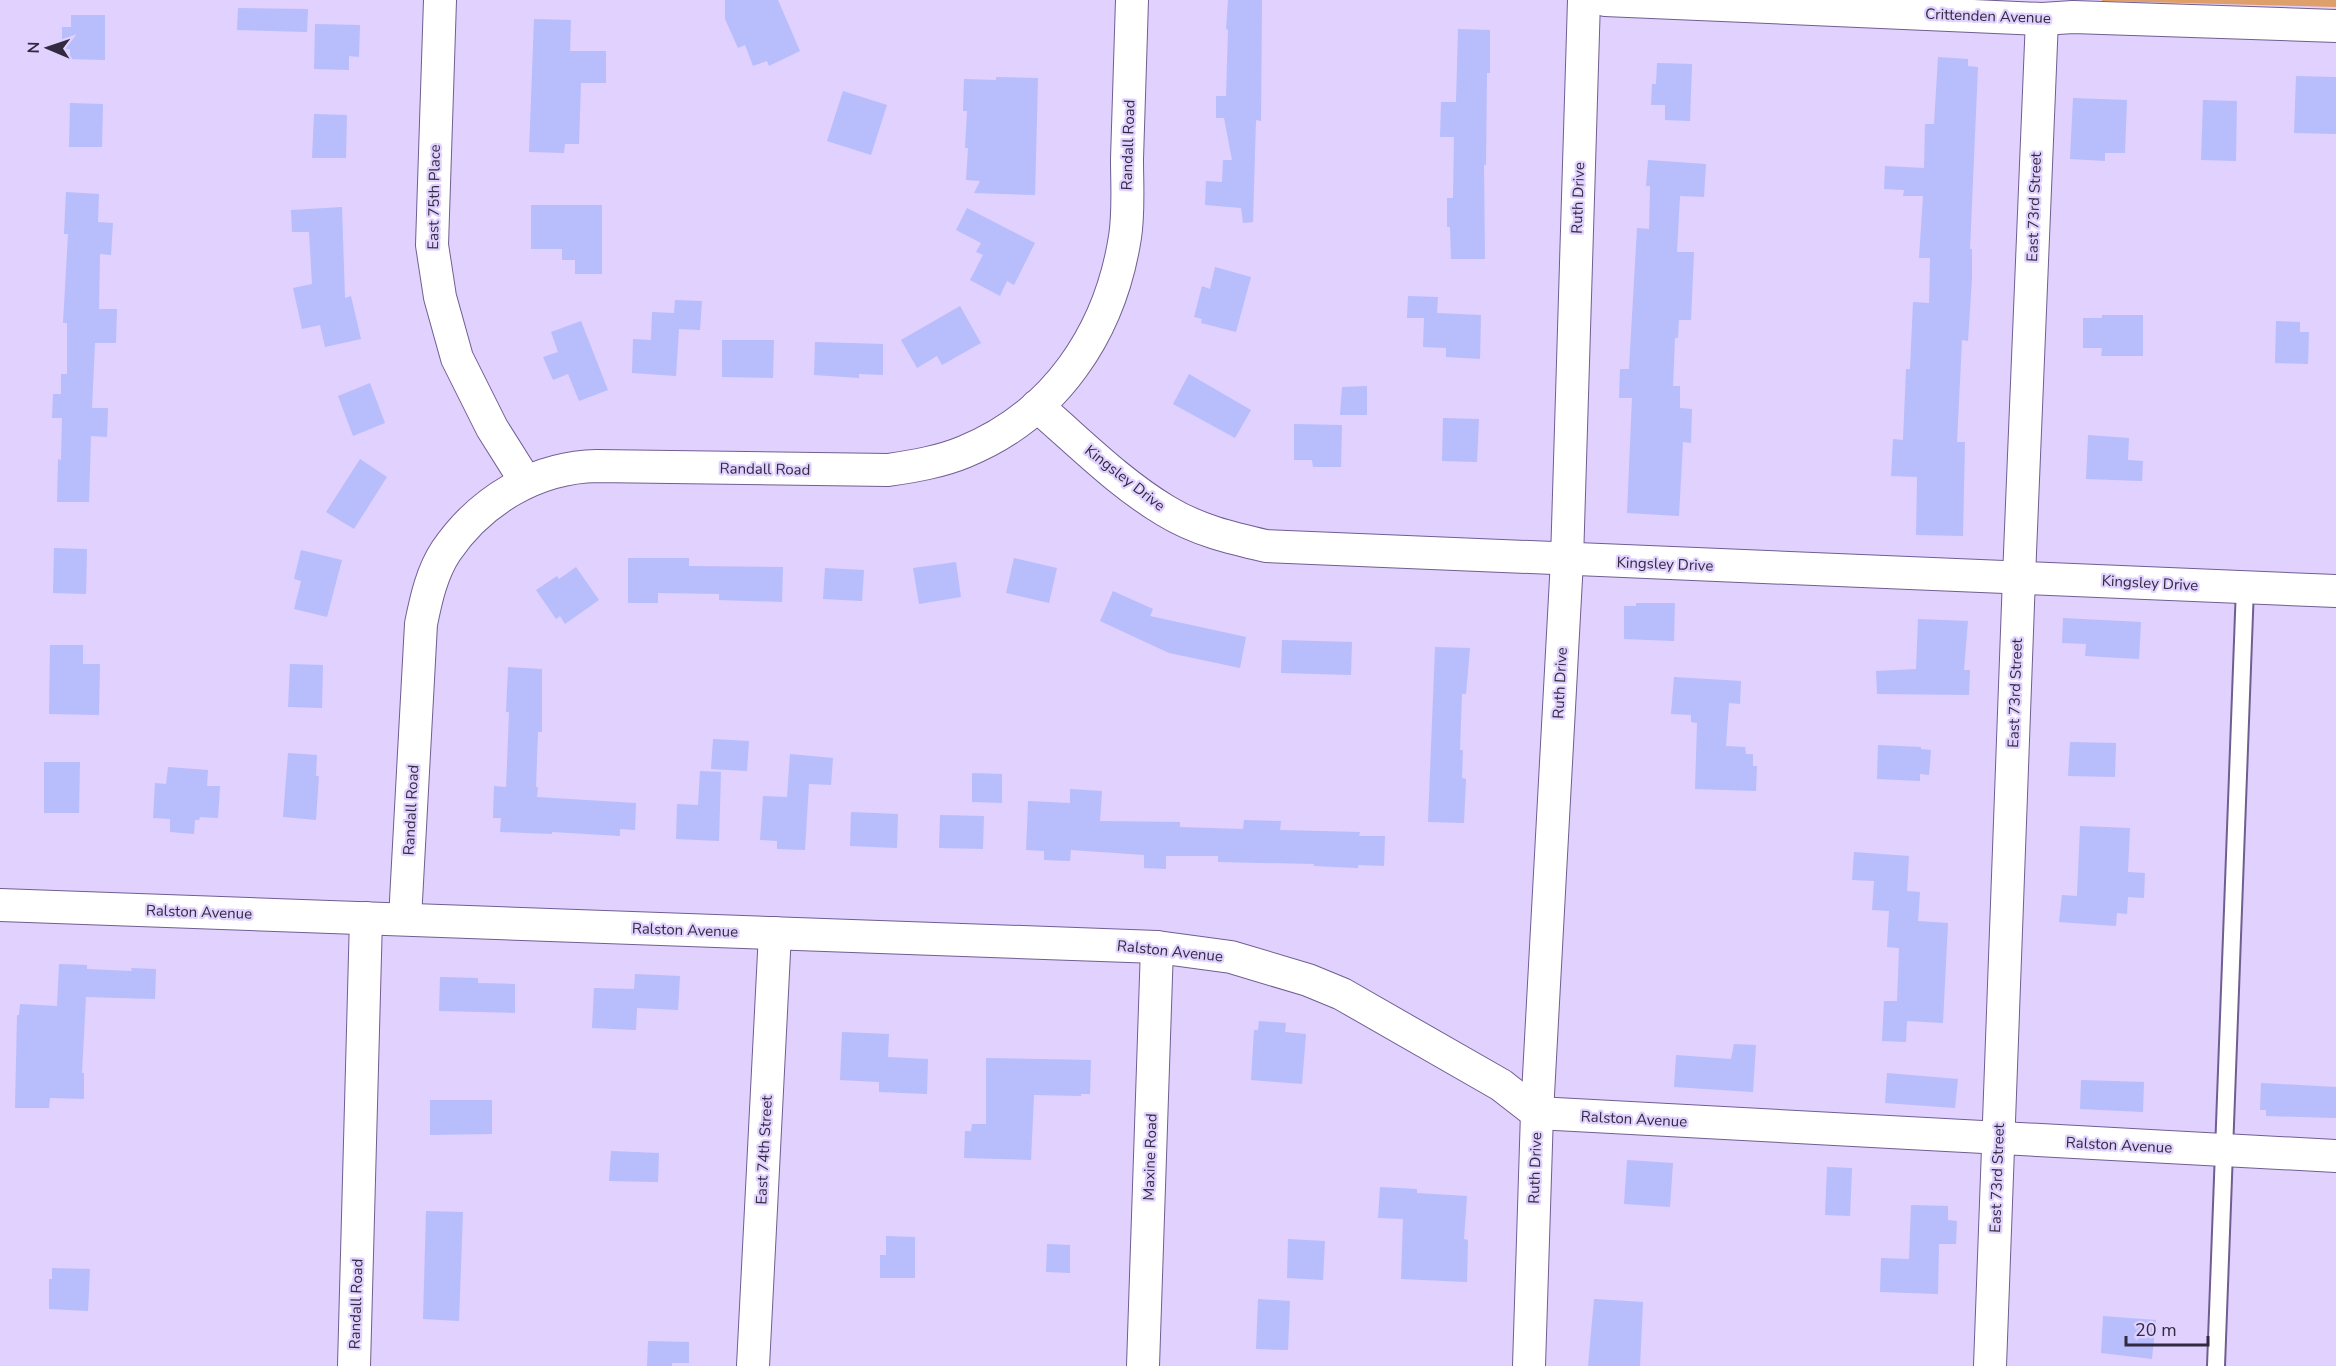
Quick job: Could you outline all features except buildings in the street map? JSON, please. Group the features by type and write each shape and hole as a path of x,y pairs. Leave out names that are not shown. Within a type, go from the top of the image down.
{"street":[{"name":"East 75th Place","path":"440,0 432,245 440,297 458,358 492,428 526,482"},
{"name":"Randall Road","path":"405,919 421,624 426,598 447,550 481,510 526,482 557,471 588,466 876,471 913,466 957,455 986,442 1008,429 1037,406 1074,368 1101,323 1114,286 1125,235 1132,0"},
{"name":"Ruth Drive","path":"1529,1366 1537,1113 1567,560 1584,0"},
{"name":"Crittenden Avenue","path":"1605,0 2042,19 2073,9 2336,26"},
{"name":"East 73rd Street","path":"1990,1366 2042,19"},
{"name":"Kingsley Drive","path":"1037,406 1144,497 1191,524 1227,537 1266,546 1292,549 2336,591"},
{"name":"Ralston Avenue","path":"0,905 1157,947 1231,957 1308,980 1342,994 1501,1085 1537,1113 2336,1156"},
{"name":"Randall Road","path":"354,1366 366,918"},
{"name":"East 74th Street","path":"753,1366 775,933"},
{"name":"Maxine Road","path":"1143,1366 1157,947"}],"lane":[{"path":"2217,1366 2245,587"}],"shaded area":[{"path":"2336,0 2336,7 2102,1"}]}
